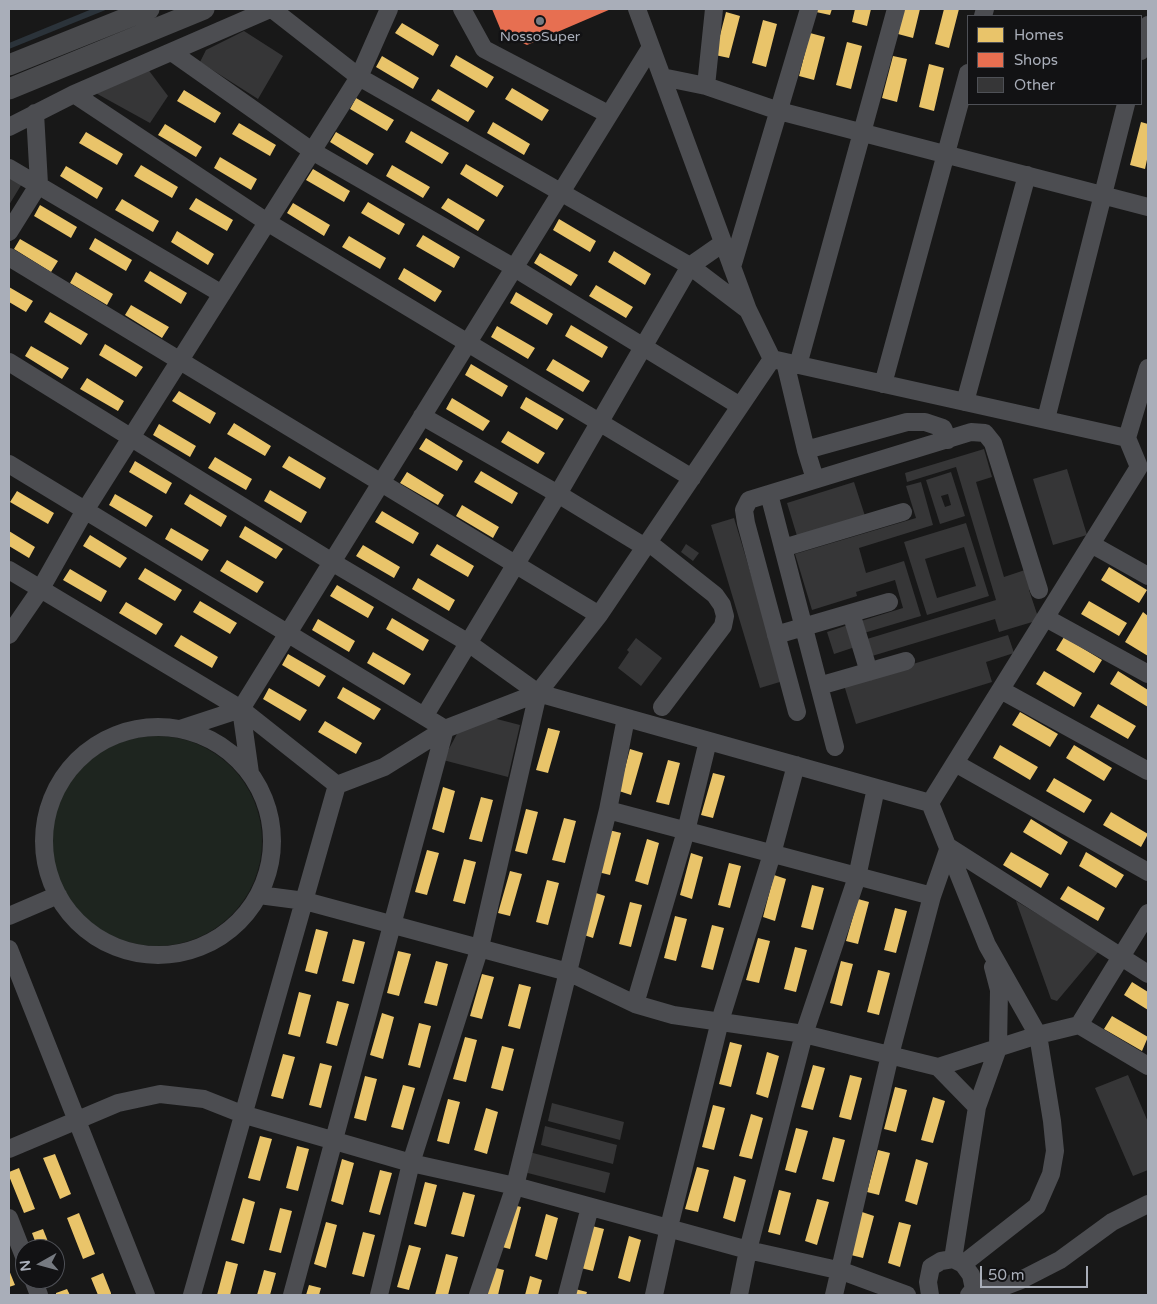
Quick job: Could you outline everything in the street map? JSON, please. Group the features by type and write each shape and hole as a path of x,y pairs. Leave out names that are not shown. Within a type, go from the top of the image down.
{"main road":[{"path":"9,66 149,9"},
{"path":"9,88 204,9"}],"street":[{"path":"9,128 74,94 173,53 271,9 359,77 690,266 748,310"},
{"path":"9,635 40,590 84,512 359,77 389,9"},
{"path":"462,9 484,48 608,114"},
{"path":"637,9 748,310 785,362 806,450 815,479"},
{"path":"706,86 714,9"},
{"path":"732,267 809,9"},
{"path":"379,1295 411,1163 480,947 538,694 599,615 740,406 785,362 860,132 896,9"},
{"path":"1142,47 1148,24"},
{"path":"250,774 241,709 651,46"},
{"path":"173,53 312,151 513,268 740,406"},
{"path":"883,384 967,76"},
{"path":"662,77 706,86 779,111 1148,207"},
{"path":"74,94 267,222 468,341 599,423 692,478"},
{"path":"1046,419 1126,105"},
{"path":"9,232 39,184 35,113"},
{"path":"9,168 39,184 222,294"},
{"path":"965,402 1027,175"},
{"path":"425,715 467,642 558,494 642,345 690,266 723,243"},
{"path":"9,257 380,484 599,615"},
{"path":"9,362 332,562 467,642 538,694 930,803"},
{"path":"785,362 1127,438 1142,462 930,803"},
{"path":"1127,438 1148,368"},
{"path":"422,416 647,544 715,595 722,605 726,616 723,626 662,707"},
{"path":"806,450 907,422 925,422 943,428 948,440"},
{"path":"797,712 744,510 749,500 971,432 985,433 993,443 1039,590"},
{"path":"9,464 84,512 287,635 425,715 445,729"},
{"path":"769,494 835,747"},
{"path":"783,548 903,512"},
{"path":"1092,544 1148,576"},
{"path":"9,570 241,709 337,785"},
{"path":"776,635 889,602"},
{"path":"851,613 869,672"},
{"path":"1046,618 1148,674"},
{"path":"819,686 906,660"},
{"path":"1001,690 1148,771"},
{"path":"337,785 384,767 445,729 538,694"},
{"path":"180,729 241,709"},
{"path":"478,1295 515,1186 608,810 626,718"},
{"path":"143,728 180,729 206,737 231,752 250,774 265,802 272,833 270,865 259,895 238,923 210,944 176,955 141,955 108,944 79,924 58,895 46,861 46,824 57,789 78,759 108,738 134,730 143,728"},
{"path":"292,1295 445,729"},
{"path":"635,1004 686,831 708,741"},
{"path":"955,764 1148,872"},
{"path":"654,1295 668,1227 720,1021 772,854 796,766"},
{"path":"192,1295 337,785"},
{"path":"739,1295 748,1250 804,1034 856,877 876,788"},
{"path":"930,803 987,945 999,990 998,1048 977,1106 958,1261 971,1275 971,1292 1000,1288 1021,1280 1060,1260 1112,1222 1148,1204"},
{"path":"608,810 932,896"},
{"path":"834,1295 842,1271 890,1055 932,896 949,848"},
{"path":"949,848 1148,974"},
{"path":"9,916 58,895"},
{"path":"259,895 305,901 568,972 635,1004 673,1015 804,1034 938,1067 977,1106"},
{"path":"1079,1025 1120,955 1148,913"},
{"path":"930,1295 928,1282 932,1267 941,1261 958,1261 1037,1206 1051,1174 1055,1151 1038,1035 987,945"},
{"path":"9,949 146,1295"},
{"path":"938,1067 1038,1035 1079,1025 1148,1066"},
{"path":"9,1149 76,1119 118,1103 160,1094 204,1099 242,1114 411,1163 515,1186 748,1250 842,1271 907,1295"},
{"path":"567,1295 590,1207"},
{"path":"9,1218 17,1239"}],"shaded area":[{"path":"92,9 108,9 9,49 9,43"},
{"path":"157,736 177,738 197,744 215,754 231,767 244,783 254,801 260,821 262,841 260,861 254,881 244,899 231,915 215,928 197,938 177,944 157,946 137,944 117,938 99,928 83,915 70,899 60,881 54,861 52,841 54,821 60,801 70,783 83,767 99,754 117,744 137,738"}],"building: Homes":[{"path":"816,9 832,9 830,15 816,12"},
{"path":"855,9 871,9 867,26 852,22"},
{"path":"904,9 920,9 913,38 898,34"},
{"path":"944,9 959,9 949,48 935,44"},
{"path":"726,12 740,16 729,58 715,55"},
{"path":"763,20 777,24 766,67 752,63"},
{"path":"402,23 439,45 433,56 395,33"},
{"path":"810,33 825,37 814,80 799,76"},
{"path":"847,42 862,46 851,89 836,85"},
{"path":"456,55 494,77 487,88 450,66"},
{"path":"382,56 419,78 413,89 376,67"},
{"path":"893,56 907,59 897,102 882,98"},
{"path":"929,64 944,68 934,111 919,107"},
{"path":"512,88 549,110 542,121 505,99"},
{"path":"438,89 475,111 468,122 431,100"},
{"path":"184,90 221,113 215,123 177,101"},
{"path":"356,98 394,120 387,131 350,109"},
{"path":"493,122 530,144 524,155 487,133"},
{"path":"1141,122 1148,124 1148,155 1145,169 1130,165"},
{"path":"239,123 276,145 270,156 232,134"},
{"path":"165,124 202,147 196,157 158,135"},
{"path":"411,131 449,153 442,164 405,142"},
{"path":"86,132 123,154 117,165 79,143"},
{"path":"336,132 374,154 367,165 330,142"},
{"path":"220,157 257,179 251,190 214,168"},
{"path":"466,164 504,186 497,197 460,174"},
{"path":"141,165 178,187 172,198 134,176"},
{"path":"392,165 430,187 423,198 386,176"},
{"path":"66,166 103,188 97,199 60,176"},
{"path":"313,169 350,191 344,202 306,180"},
{"path":"196,198 233,220 227,231 189,209"},
{"path":"448,198 485,220 478,231 441,208"},
{"path":"122,199 159,221 153,232 115,210"},
{"path":"368,202 405,224 399,235 361,213"},
{"path":"293,203 330,225 324,236 287,213"},
{"path":"40,205 77,227 71,238 34,216"},
{"path":"559,219 596,241 590,252 553,230"},
{"path":"177,231 214,254 208,265 171,242"},
{"path":"423,235 460,257 454,268 416,246"},
{"path":"349,236 386,258 380,269 342,247"},
{"path":"95,238 132,260 126,271 89,249"},
{"path":"20,239 58,261 51,272 14,249"},
{"path":"614,251 651,274 645,285 608,262"},
{"path":"540,253 578,275 571,286 534,263"},
{"path":"404,268 442,291 435,302 398,279"},
{"path":"150,271 187,293 181,304 144,281"},
{"path":"76,272 113,294 107,305 70,283"},
{"path":"596,285 633,307 626,318 589,296"},
{"path":"9,287 33,301 26,312 9,302"},
{"path":"516,292 553,314 547,325 510,303"},
{"path":"131,305 169,327 162,338 125,315"},
{"path":"50,312 88,334 81,345 44,322"},
{"path":"571,325 608,347 602,358 565,336"},
{"path":"497,326 535,348 528,359 491,337"},
{"path":"105,344 143,367 136,377 99,355"},
{"path":"31,346 69,368 62,379 25,356"},
{"path":"553,359 590,381 583,392 546,370"},
{"path":"471,364 508,386 502,397 465,375"},
{"path":"87,378 124,401 118,411 80,389"},
{"path":"179,391 216,413 210,424 172,401"},
{"path":"526,397 564,419 557,430 520,408"},
{"path":"452,398 490,421 483,431 446,409"},
{"path":"234,423 271,446 265,456 227,434"},
{"path":"159,424 196,446 190,457 153,435"},
{"path":"508,431 545,453 538,464 501,442"},
{"path":"426,438 463,461 457,471 419,449"},
{"path":"289,456 326,478 320,489 282,467"},
{"path":"215,457 252,479 246,490 208,468"},
{"path":"135,461 172,483 166,494 129,472"},
{"path":"481,471 518,493 512,504 474,482"},
{"path":"407,472 444,495 438,505 400,483"},
{"path":"270,490 307,512 301,523 264,501"},
{"path":"17,491 54,513 48,524 10,502"},
{"path":"115,494 153,516 146,527 109,505"},
{"path":"190,494 227,516 221,527 184,504"},
{"path":"462,505 499,527 493,538 456,516"},
{"path":"382,511 419,533 413,544 375,522"},
{"path":"245,526 283,549 276,559 239,537"},
{"path":"171,528 209,550 202,561 165,539"},
{"path":"9,531 35,547 29,558 9,546"},
{"path":"90,535 127,558 120,568 83,546"},
{"path":"437,544 474,566 468,577 430,555"},
{"path":"363,545 400,567 394,578 356,556"},
{"path":"227,560 264,582 257,593 220,571"},
{"path":"1109,567 1147,590 1139,603 1101,580"},
{"path":"145,568 182,590 175,601 138,579"},
{"path":"70,569 107,591 101,602 63,580"},
{"path":"418,578 455,600 449,611 412,589"},
{"path":"337,585 374,607 368,618 330,596"},
{"path":"200,601 237,623 230,634 193,612"},
{"path":"1089,601 1127,623 1119,636 1081,614"},
{"path":"126,602 163,624 156,635 119,613"},
{"path":"1143,612 1148,616 1148,656 1125,642"},
{"path":"392,618 429,640 423,651 386,629"},
{"path":"318,619 355,641 349,652 312,630"},
{"path":"181,635 218,657 212,668 174,646"},
{"path":"1064,637 1102,660 1094,673 1056,650"},
{"path":"373,652 411,674 404,685 367,663"},
{"path":"288,654 326,676 319,687 282,665"},
{"path":"1044,671 1082,693 1074,707 1036,684"},
{"path":"1118,671 1148,690 1148,707 1110,684"},
{"path":"343,687 381,709 374,720 337,698"},
{"path":"269,688 307,710 300,721 263,699"},
{"path":"1098,704 1136,726 1128,739 1090,717"},
{"path":"1020,712 1058,734 1050,747 1012,725"},
{"path":"325,721 362,743 356,754 318,732"},
{"path":"548,728 560,731 548,773 536,770"},
{"path":"1000,745 1038,767 1030,780 993,758"},
{"path":"1074,745 1112,768 1104,781 1066,758"},
{"path":"630,749 643,753 631,795 619,791"},
{"path":"668,760 680,763 669,805 656,802"},
{"path":"713,773 725,776 713,818 701,815"},
{"path":"1054,778 1092,800 1084,813 1046,791"},
{"path":"443,787 455,791 444,833 432,829"},
{"path":"481,797 493,800 482,842 469,839"},
{"path":"526,809 538,812 527,854 515,851"},
{"path":"1111,812 1148,834 1141,847 1103,825"},
{"path":"564,818 576,821 565,863 552,860"},
{"path":"1031,819 1068,842 1061,855 1023,832"},
{"path":"609,830 621,833 610,875 598,872"},
{"path":"647,839 659,843 648,885 635,881"},
{"path":"427,850 439,853 427,895 415,892"},
{"path":"1011,852 1049,874 1041,888 1003,865"},
{"path":"1086,852 1124,875 1116,888 1079,866"},
{"path":"691,853 703,857 692,899 680,895"},
{"path":"464,859 476,862 465,904 453,901"},
{"path":"729,863 741,866 730,908 718,905"},
{"path":"510,871 522,874 510,916 498,913"},
{"path":"774,875 786,879 775,921 763,917"},
{"path":"547,880 559,883 548,925 536,922"},
{"path":"812,885 824,888 813,930 801,927"},
{"path":"1068,886 1105,908 1098,921 1060,899"},
{"path":"593,892 605,896 593,938 581,934"},
{"path":"858,899 869,902 858,944 846,941"},
{"path":"630,902 642,905 631,947 619,944"},
{"path":"895,908 907,911 896,953 884,950"},
{"path":"675,916 687,919 676,961 664,958"},
{"path":"712,925 724,928 713,970 701,967"},
{"path":"316,929 328,932 317,974 305,971"},
{"path":"758,938 770,941 759,983 746,980"},
{"path":"353,939 365,942 354,984 342,981"},
{"path":"795,947 807,950 796,992 784,989"},
{"path":"398,951 411,954 399,996 387,993"},
{"path":"436,961 448,964 437,1006 424,1003"},
{"path":"841,961 853,964 842,1006 830,1003"},
{"path":"878,970 890,973 879,1015 867,1012"},
{"path":"482,974 494,977 482,1019 470,1016"},
{"path":"1132,982 1148,992 1148,1010 1124,995"},
{"path":"519,984 531,987 520,1029 508,1026"},
{"path":"299,992 311,995 300,1037 288,1034"},
{"path":"337,1001 349,1004 337,1046 326,1043"},
{"path":"382,1013 394,1017 383,1059 370,1055"},
{"path":"1112,1016 1148,1037 1142,1051 1104,1029"},
{"path":"419,1023 431,1026 420,1068 408,1065"},
{"path":"465,1037 477,1040 466,1082 453,1079"},
{"path":"730,1042 742,1045 731,1087 719,1084"},
{"path":"502,1046 514,1049 503,1091 491,1088"},
{"path":"767,1052 779,1056 768,1098 756,1094"},
{"path":"283,1054 295,1057 283,1099 271,1096"},
{"path":"320,1063 332,1066 321,1108 309,1105"},
{"path":"813,1065 825,1068 813,1110 801,1107"},
{"path":"850,1075 862,1078 851,1120 839,1117"},
{"path":"365,1076 377,1079 366,1121 354,1118"},
{"path":"403,1085 415,1088 403,1130 391,1127"},
{"path":"895,1087 907,1090 896,1132 884,1129"},
{"path":"933,1097 945,1101 933,1143 921,1140"},
{"path":"448,1099 460,1102 449,1144 437,1141"},
{"path":"713,1105 725,1108 714,1150 702,1147"},
{"path":"486,1108 498,1112 487,1154 474,1150"},
{"path":"751,1114 763,1118 752,1159 739,1156"},
{"path":"796,1128 808,1131 796,1173 785,1170"},
{"path":"260,1136 272,1139 260,1181 248,1178"},
{"path":"833,1137 845,1140 834,1182 822,1179"},
{"path":"297,1146 309,1149 298,1191 286,1188"},
{"path":"878,1150 890,1153 879,1195 867,1192"},
{"path":"55,1154 71,1194 60,1199 43,1158"},
{"path":"342,1159 354,1163 343,1205 331,1201"},
{"path":"916,1159 928,1163 917,1205 905,1201"},
{"path":"697,1167 709,1170 698,1212 685,1209"},
{"path":"19,1168 35,1209 24,1213 9,1176 9,1172"},
{"path":"380,1170 392,1173 380,1215 369,1212"},
{"path":"734,1176 746,1180 735,1222 723,1218"},
{"path":"425,1182 437,1185 426,1227 414,1224"},
{"path":"779,1190 791,1193 780,1235 768,1232"},
{"path":"463,1192 475,1195 464,1237 451,1234"},
{"path":"243,1198 255,1202 244,1244 231,1240"},
{"path":"817,1199 829,1202 817,1245 805,1241"},
{"path":"509,1204 521,1207 510,1249 498,1246"},
{"path":"280,1208 292,1211 281,1253 269,1250"},
{"path":"862,1212 874,1216 863,1258 851,1255"},
{"path":"79,1213 95,1254 83,1259 67,1218"},
{"path":"546,1214 558,1218 547,1260 535,1256"},
{"path":"326,1222 337,1225 326,1268 314,1264"},
{"path":"899,1222 911,1225 900,1267 888,1263"},
{"path":"592,1226 604,1229 593,1271 581,1268"},
{"path":"43,1229 47,1239 34,1239 32,1233"},
{"path":"363,1232 375,1235 364,1277 352,1274"},
{"path":"629,1236 641,1240 630,1282 618,1278"},
{"path":"409,1245 421,1248 409,1290 397,1287"},
{"path":"446,1254 458,1257 448,1295 435,1295"},
{"path":"226,1261 238,1264 230,1295 217,1295"},
{"path":"492,1267 504,1270 498,1295 484,1295"},
{"path":"9,1270 15,1285 9,1287"},
{"path":"264,1270 276,1273 270,1295 257,1295"},
{"path":"103,1273 111,1295 98,1295 91,1278"},
{"path":"530,1276 542,1280 538,1295 525,1295"},
{"path":"309,1285 321,1288 319,1295 306,1295"},
{"path":"67,1289 70,1295 56,1295 56,1293"},
{"path":"575,1289 587,1292 586,1295 573,1295"}],"building: Shops":[{"name":"NossoSuper","path":"492,9 611,9 527,45 502,33"}],"building: Other":[{"path":"244,31 283,56 258,99 200,62 206,50"},
{"path":"147,68 168,96 150,123 92,91"},
{"path":"9,173 23,182 9,205"},
{"path":"984,449 992,477 976,482 1004,577 1028,569 1034,588 1029,590 1039,620 999,632 995,619 872,656 867,639 996,600 956,467 907,482 905,473"},
{"path":"1067,469 1087,535 1053,545 1033,479"},
{"path":"951,472 965,516 940,524 926,480","holes":["948,494 951,505 945,507 941,496"]},
{"path":"854,482 865,516 797,536 787,503"},
{"path":"921,482 933,525 859,548 866,573 904,561 921,616 864,633 861,621 903,608 895,580 856,592 857,596 812,610 795,554 916,518 906,486"},
{"path":"734,518 783,681 760,688 711,525"},
{"path":"966,523 989,596 927,615 904,542","holes":["964,547 976,586 937,598 925,559"]},
{"path":"686,544 699,553 693,561 681,552"},
{"path":"851,624 858,646 834,654 827,632"},
{"path":"1008,635 1014,653 986,662 992,682 856,724 844,685"},
{"path":"636,638 662,658 641,686 618,668 629,652 627,650"},
{"path":"489,717 520,725 508,777 443,760 458,732"},
{"path":"1016,901 1099,951 1057,1001 1051,999"},
{"path":"1128,1075 1148,1122 1148,1170 1133,1176 1095,1088"},
{"path":"552,1103 624,1122 620,1140 548,1121"},
{"path":"545,1126 617,1145 613,1164 541,1145"},
{"path":"529,1152 610,1173 605,1193 524,1172"}],"place":[{"name":"NossoSuper","path":"540,21"}]}
